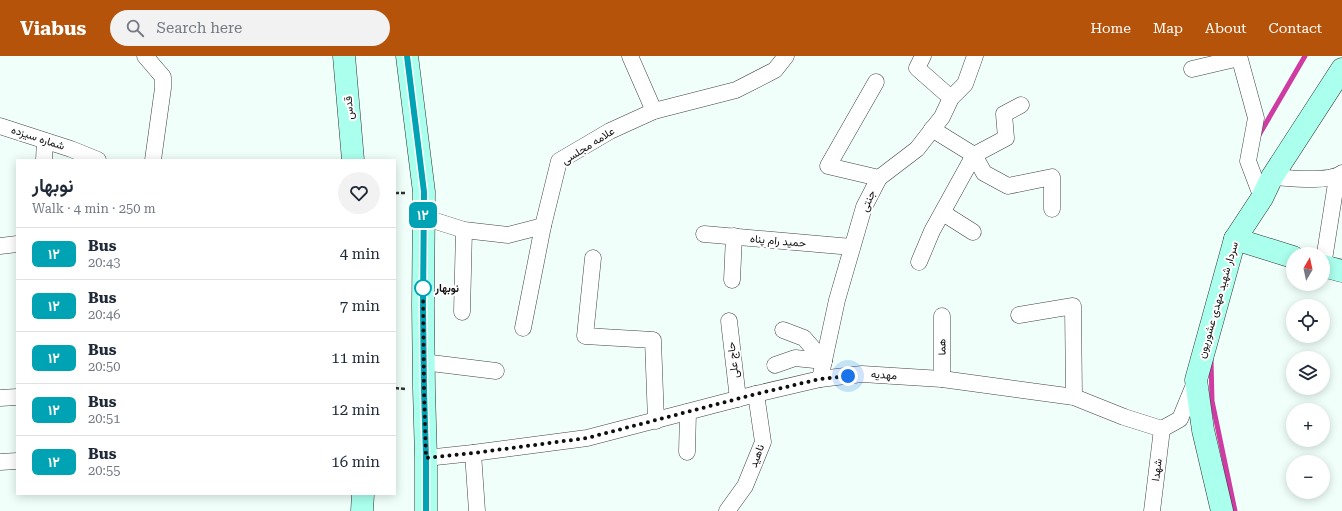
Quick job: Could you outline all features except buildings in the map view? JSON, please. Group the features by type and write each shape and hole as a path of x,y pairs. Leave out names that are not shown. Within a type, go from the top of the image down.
{"main road":[{"name":"قدس","path":"344,56 353,159"},
{"path":"407,56 424,192 423,362 426,511"},
{"name":"سردار شهید مهدی عشوریون","path":"1222,511 1203,430 1196,380 1235,239 1262,198 1272,177 1342,69"},
{"path":"1235,239 1286,255"},
{"path":"1330,268 1342,271"},
{"path":"362,511 363,495"}],"street":[{"path":"145,56 163,77 164,88 153,159"},
{"path":"630,56 654,111"},
{"name":"علامه مجلسی","path":"523,328 543,226 559,161 610,131 654,111 736,90 775,70 786,56"},
{"path":"923,56 917,68 951,98"},
{"name":"جنتی","path":"820,379 837,300 864,207 878,178 917,149 942,117 951,98 965,84 975,56"},
{"path":"1192,69 1239,57 1256,118 1248,161 1262,198"},
{"path":"876,82 828,166 878,178"},
{"path":"919,262 932,231 974,155 1006,138 1004,114 1021,105"},
{"name":"شماره سیزده","path":"0,126 71,149 96,159"},
{"path":"932,129 974,155 984,173 1008,186 1052,177 1052,210"},
{"path":"44,159 45,141"},
{"path":"1272,177 1308,179 1340,175 1327,247"},
{"path":"943,213 973,232"},
{"path":"423,217 464,230 508,235 543,226"},
{"path":"462,312 464,230"},
{"name":"حمید رام پناه","path":"704,234 852,247"},
{"path":"732,280 734,236"},
{"path":"0,246 16,244"},
{"path":"593,258 585,336 653,340 656,421"},
{"path":"1019,315 1073,306 1074,397"},
{"name":"هما","path":"942,316 942,379"},
{"name":"حاج علی","path":"729,321 738,399"},
{"path":"783,330 804,338 824,361"},
{"path":"775,365 795,358 824,361"},
{"path":"423,362 496,371"},
{"name":"مهدیه","path":"426,458 587,438 820,379 862,374 942,379 1074,397 1124,417 1162,428"},
{"path":"1162,428 1180,419 1196,380"},
{"name":"ناهید","path":"726,511 745,486 763,442 756,394"},
{"path":"0,398 16,397"},
{"path":"687,452 688,412"},
{"name":"شهدا","path":"1152,511 1162,428"},
{"path":"474,453 477,511"},
{"path":"0,462 16,461"}],"waterway":[{"path":"1259,135 1305,56"},
{"path":"1211,360 1212,401 1235,511"}],"bus line":[{"name":"۱۲","path":"407,56 424,192 423,306 426,511"}],"place":[{"name":"نوبهار","path":"423,288"}],"route":[{"path":"423,288 423,284 426,458 587,438 756,394 820,379 848,376"}]}
